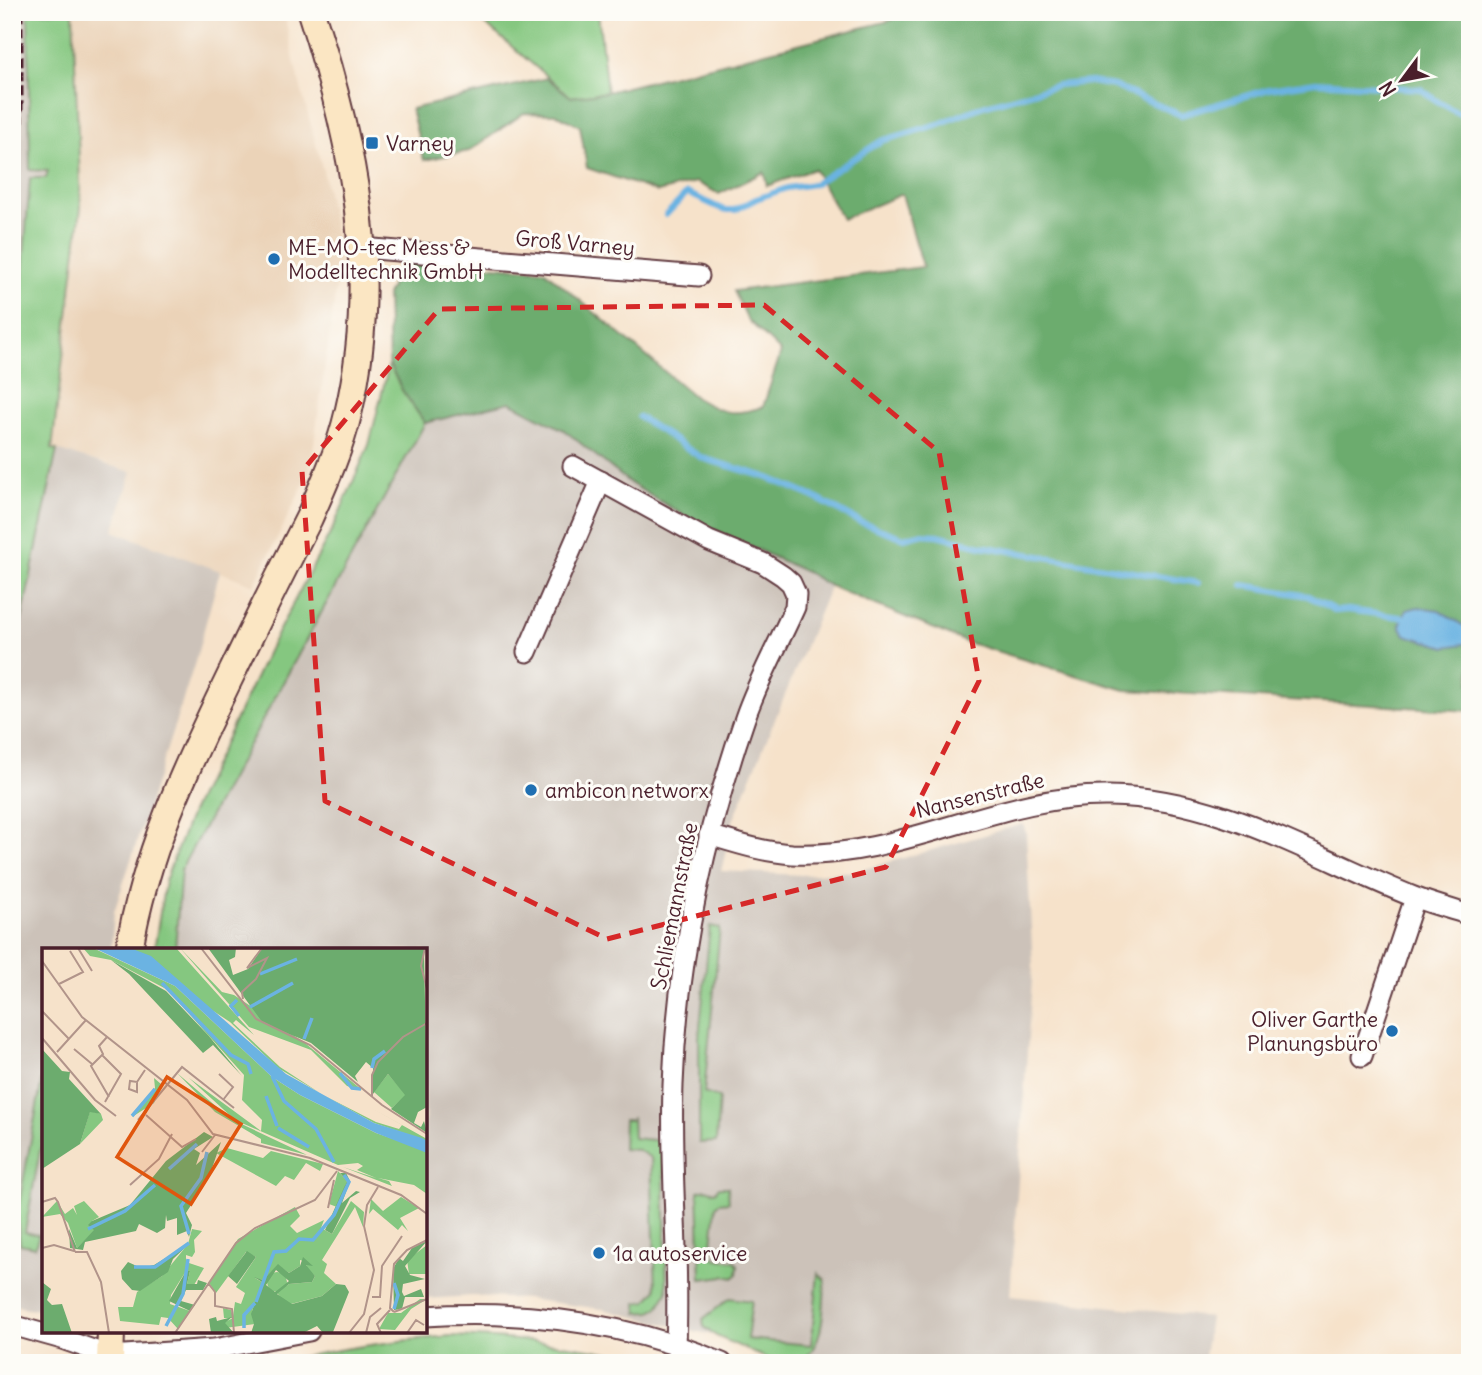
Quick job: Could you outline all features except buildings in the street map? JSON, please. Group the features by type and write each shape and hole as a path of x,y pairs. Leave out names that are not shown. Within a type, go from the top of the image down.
{"main road":[{"path":"130,948 147,868 190,757 309,518 348,415 356,367 363,288 356,181 345,129 311,12"}],"street":[{"name":"Groß Varney","path":"362,248 699,276"},
{"name":"Schliemannstraße","path":"573,466 709,541 763,564 791,583 796,594 795,607 746,715 709,835 685,953 673,1088 678,1274 676,1345"},
{"path":"527,652 601,481"},
{"name":"Nansenstraße","path":"709,835 766,851 815,854 880,844 1047,800 1140,797 1189,805 1224,815 1293,842 1415,898 1470,915"},
{"path":"1362,1056 1415,898"},
{"path":"427,1316 477,1313 531,1316 612,1328 676,1345 722,1363"},
{"path":"12,1325 110,1350 214,1349 298,1333"}],"highlighted area":[{"path":"764,305 939,452 979,681 886,867 607,939 325,801 302,471 439,309"}],"shaded area":[{"path":"12,12 28,12 30,169 48,171 46,178 30,178 12,414"},
{"path":"73,12 284,12 295,66 323,171 340,260 310,471 254,585 113,531 108,464 52,450 81,207"},
{"path":"510,402 564,430 630,483 690,519 806,572 830,586 733,821 721,871 801,875 858,871 1023,824 1026,833 1033,966 1010,1296 1210,1317 1203,1363 777,1363 716,1336 602,1309 527,1299 472,1296 427,1299 427,948 175,948 181,869 425,423"},
{"path":"57,450 132,472 113,531 220,571 195,662 114,912 111,948 42,948 42,1311 12,1305 12,666"}],"green space":[{"path":"28,12 73,12 81,207 52,449 57,450 12,666 12,414 30,178 46,178 48,171 30,170"},
{"path":"471,12 598,12 607,92 571,97"},
{"path":"908,12 1470,12 1470,711 1125,690 966,642 830,586 806,572 690,519 630,483 564,430 510,402 425,423 402,390 389,364 387,295 399,269 408,259 544,270 696,398 728,412 744,412 763,407 781,352 747,319 734,291 923,267 902,194 842,219 814,169 767,186 764,172 719,194 696,182 658,192 587,168 580,126 556,114 524,113 469,151 424,160 411,109 547,78 571,97 607,92 889,21"},
{"path":"389,364 402,390 425,423 181,869 175,948 154,948 165,881 191,813 271,645 332,530 369,445"},
{"path":"710,926 720,928 704,1093 719,1098 716,1142 699,1143 699,1037"},
{"path":"42,1080 42,1140 25,1232 39,1235 35,1247 20,1244 17,1214"},
{"path":"632,1117 633,1138 663,1141 667,1292 658,1308 651,1312 638,1313 637,1303 647,1301 656,1290 651,1158 638,1150 623,1149 624,1120 632,1120"},
{"path":"719,1187 728,1187 729,1202 716,1206 711,1254 717,1259 735,1261 738,1265 737,1275 733,1278 725,1276 701,1279 698,1191 706,1189 715,1192"},
{"path":"818,1273 825,1280 822,1324 815,1345 801,1363 777,1363 716,1336 704,1327 703,1319 730,1298 752,1301 747,1339 811,1345"},
{"path":"450,1336 552,1344 602,1351 652,1363 275,1363 362,1346"}],"water":[{"path":"1418,607 1439,610 1470,630 1470,643 1446,647 1405,635 1400,625 1406,610"}],"waterway":[{"path":"666,215 687,193 724,210 735,210 787,188 814,184 881,141 939,124 983,106 1058,85 1091,82 1114,86 1181,115 1269,89 1316,82 1421,89 1470,120"},
{"path":"639,417 702,458 766,477 814,497 860,522 904,538 919,534 938,535 981,546 1198,583"},
{"path":"1243,585 1308,596 1336,611 1348,610 1407,618"}],"railway":[{"path":"12,261 21,127 21,12"}],"place":[{"name":"Varney","path":"372,143"},
{"name":"ME-MO-tec Mess & Modelltechnik GmbH","path":"274,259"},
{"name":"ambicon networx","path":"531,790"},
{"name":"Oliver Garthe Planungsbüro","path":"1392,1031"},
{"name":"1a autoservice","path":"599,1253"}]}
